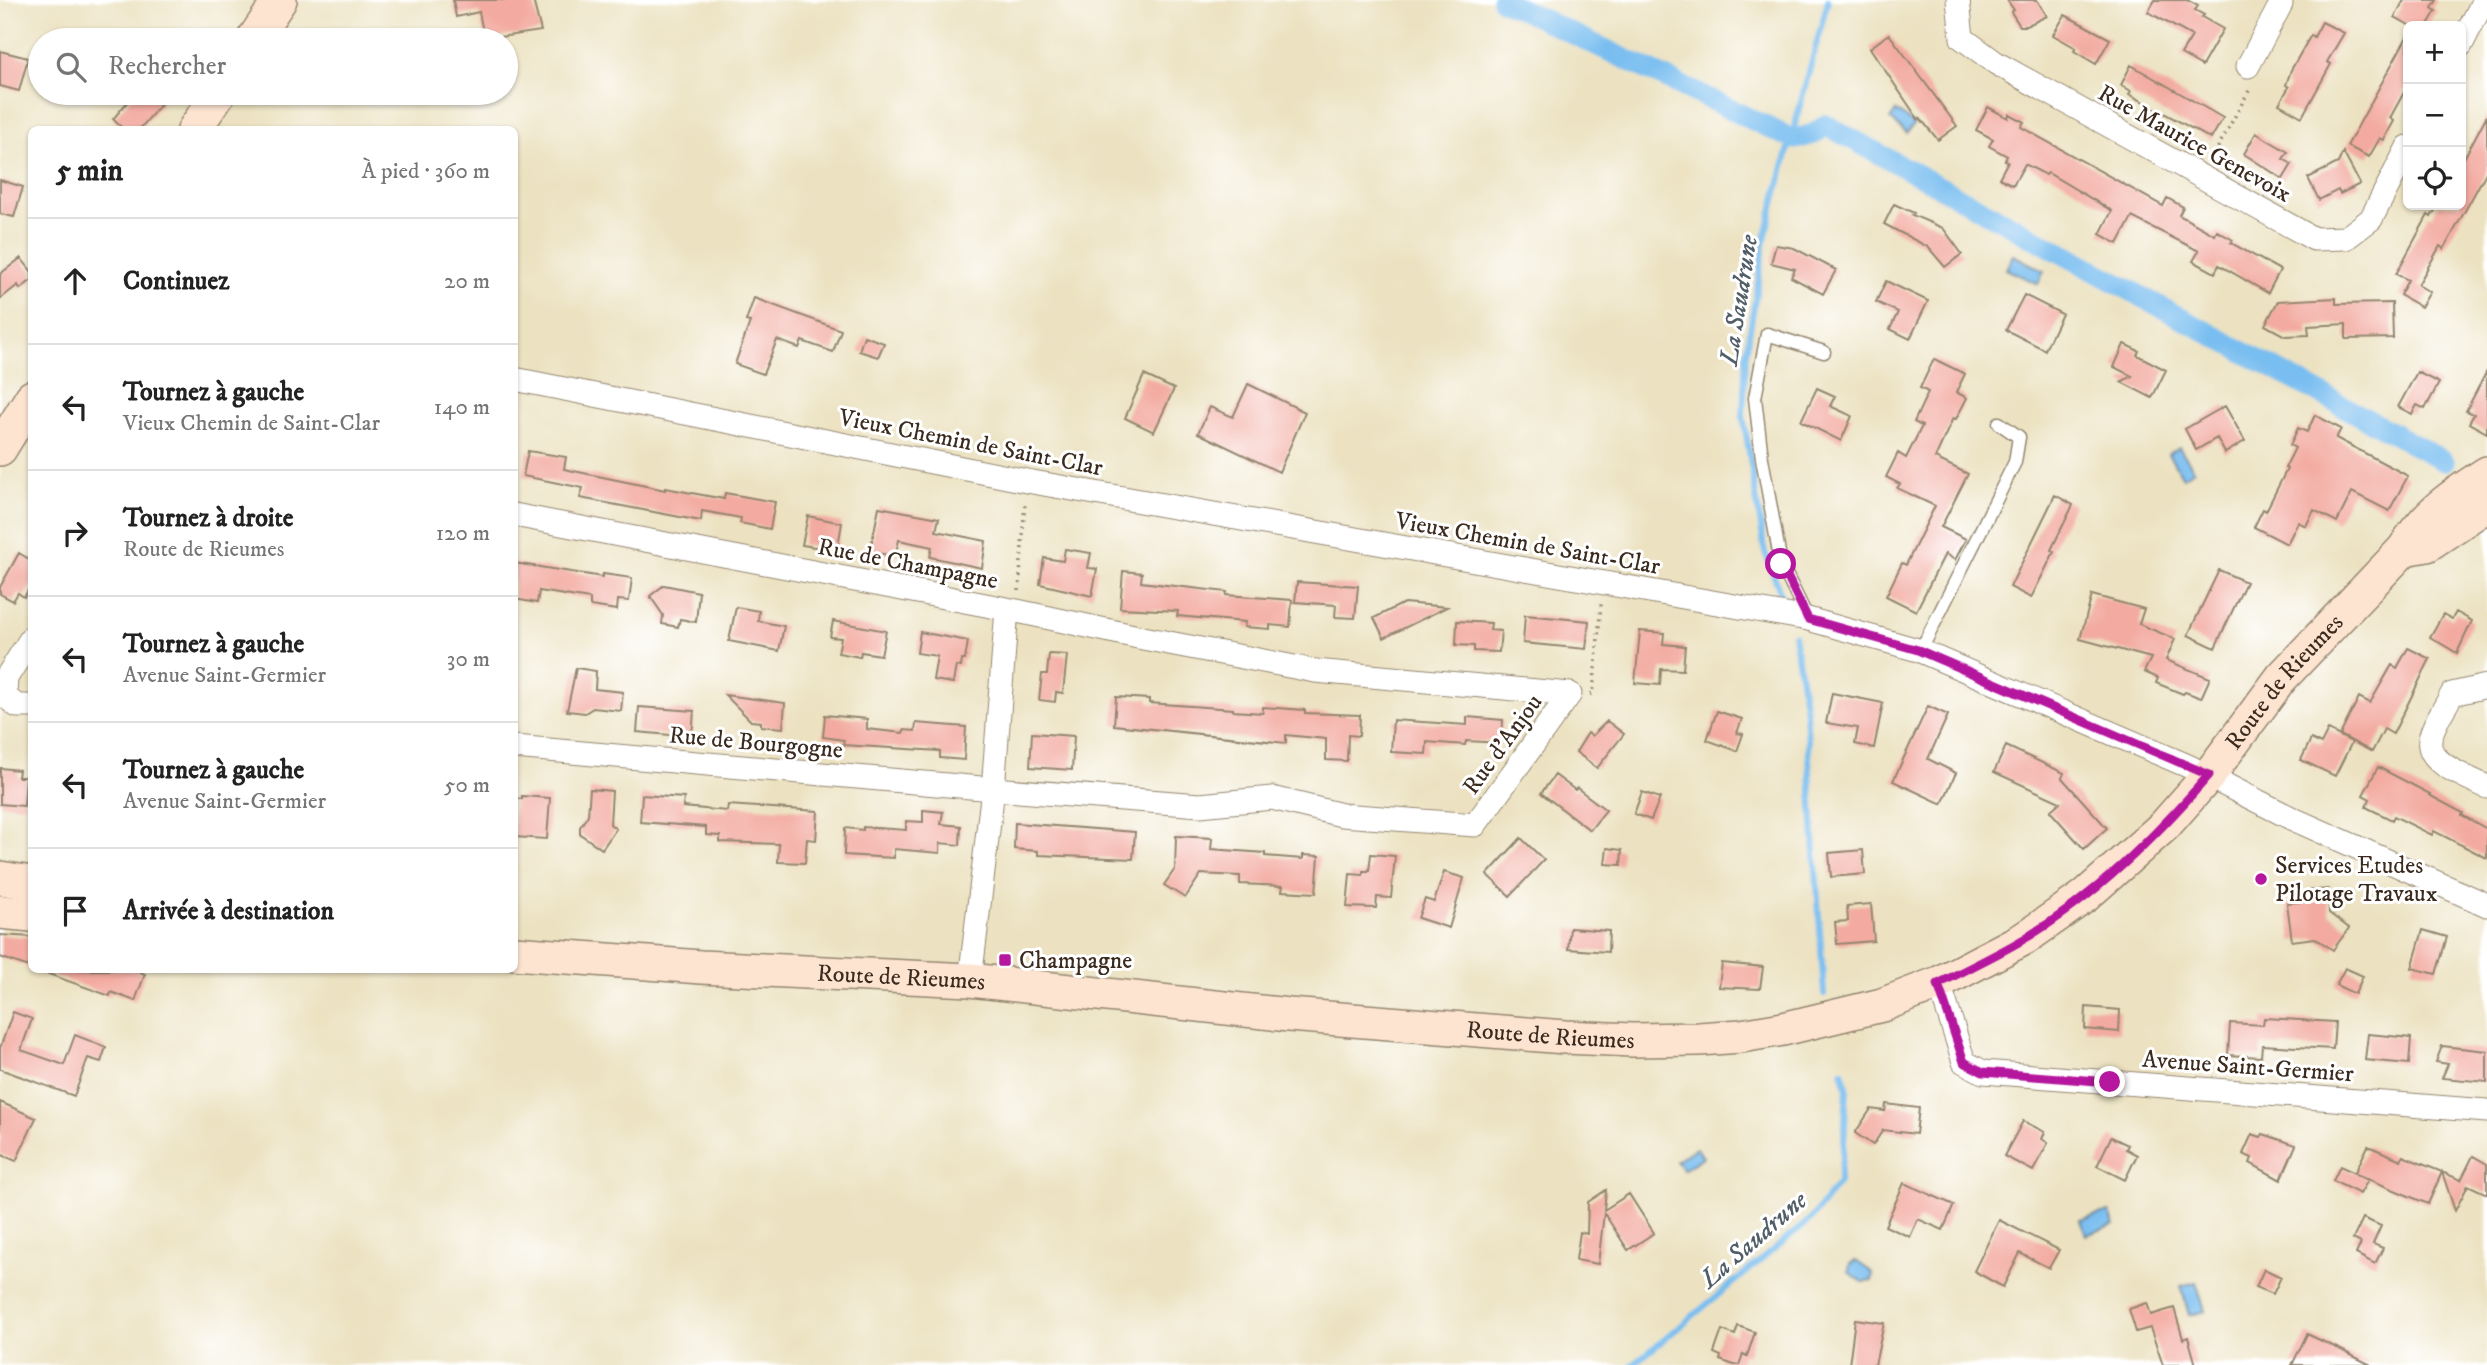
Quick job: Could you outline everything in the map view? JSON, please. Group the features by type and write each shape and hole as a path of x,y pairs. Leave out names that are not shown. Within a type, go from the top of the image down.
{"main road":[{"path":"261,28 280,0"},
{"path":"197,126 211,105"},
{"path":"0,449 28,404"},
{"name":"Route de Rieumes","path":"518,953 701,967 970,980 1289,1015 1632,1040 1741,1036 1783,1029 1882,1005 1938,984 2025,938 2085,896 2165,825 2209,775 2282,677 2403,549 2417,527 2433,510 2487,472"},
{"name":"Route de Rieumes","path":"2403,549 2427,545 2487,505"},
{"path":"0,878 28,882"},
{"path":"0,912 28,915"}],"street":[{"name":"Rue Maurice Genevoix","path":"1958,0 1962,38 1996,63 2314,239 2346,238 2371,219 2403,157"},
{"path":"2466,35 2484,0"},
{"path":"2248,66 2277,1"},
{"name":"Vieux Chemin de Saint-Clar","path":"518,380 1027,481 1808,619 1918,650 2209,775 2293,819 2487,905"},
{"name":"Rue de Champagne","path":"518,516 1012,610 970,980"},
{"name":"Rue d'Anjou","path":"1012,610 1315,671 1570,694"},
{"path":"28,643 6,678 5,696 17,706 28,706"},
{"path":"2487,686 2452,694 2430,737 2429,747 2438,762 2487,787"},
{"name":"Rue d'Anjou","path":"993,789 1200,805 1272,798 1342,816 1475,825 1570,694"},
{"name":"Rue de Bourgogne","path":"518,747 993,789"},
{"name":"Avenue Saint-Germier","path":"1938,984 1964,1062 1983,1072 2487,1111"}],"lane":[{"path":"1808,619 1781,564 1762,458 1755,398 1767,334 1824,352"},
{"path":"1918,650 1926,640 2015,462 2019,437 1999,423"}],"path":[{"path":"2201,177 2257,75 2248,66"},
{"path":"1012,610 1027,481"},
{"path":"1570,694 1593,694 1602,583"}],"water":[{"path":"1896,111 1914,124 1907,133 1890,119"},
{"path":"2013,255 2044,271 2038,284 2006,269"},
{"path":"2179,447 2194,470 2183,477 2168,454"},
{"path":"1696,1148 1703,1157 1683,1170 1676,1161"},
{"path":"2110,1212 2114,1225 2086,1235 2081,1220"},
{"path":"1856,1261 1873,1273 1872,1281 1863,1282 1849,1272 1850,1264"},
{"path":"2196,1282 2205,1311 2189,1315 2181,1286"}],"building":[{"path":"453,0 533,0 541,31 518,34 518,28 482,28 479,12 456,17"},
{"path":"2007,0 2037,0 2047,16 2020,26"},
{"path":"2155,0 2187,0 2198,6 2195,10 2204,15 2202,17 2223,29 2202,66 2181,54 2192,36 2148,12"},
{"path":"2404,0 2437,0 2432,8 2436,11 2430,21 2403,22 2395,17"},
{"path":"2065,15 2110,39 2096,64 2053,35"},
{"path":"2322,22 2344,33 2327,62 2331,64 2302,117 2279,104 2289,87 2286,85 2291,70 2311,35 2314,37"},
{"path":"1889,34 1957,126 1938,140 1920,118 1918,119 1870,48"},
{"path":"2403,44 2403,94 2390,118 2394,121 2384,140 2380,138 2369,157 2347,146"},
{"path":"0,51 28,58 19,91 0,86"},
{"path":"2131,65 2223,118 2211,139 2129,94 2131,91 2121,85"},
{"path":"125,105 160,105 142,126 120,126 113,119"},
{"path":"1988,107 2008,118 2009,114 2024,122 2021,127 2163,206 2167,198 2183,207 2179,215 2215,235 2217,231 2233,240 2231,243 2280,270 2268,293 2219,265 2215,273 2193,261 2199,251 2132,217 2118,244 2100,234 2112,211 2048,173 2046,175 2025,164 2013,185 1999,178 2008,161 2005,160 2007,156 1989,146 1993,139 1976,130"},
{"path":"2487,115 2487,171 2466,209 2466,155"},
{"path":"2256,133 2288,152 2283,159 2292,164 2283,179 2244,154"},
{"path":"2343,152 2360,184 2340,194 2338,190 2319,200 2308,178 2338,163"},
{"path":"0,180 23,187 14,217 0,214"},
{"path":"1894,204 1943,228 1962,254 1945,267 1928,247 1884,224"},
{"path":"2435,210 2466,210 2444,249 2440,246 2418,285 2430,292 2421,307 2400,295 2408,280 2396,274 2428,215 2431,217"},
{"path":"1776,245 1794,248 1836,270 1823,294 1791,277 1795,269 1771,263"},
{"path":"21,258 28,267 28,283 20,289 18,285 0,299 0,274"},
{"path":"1886,281 1928,301 1910,339 1890,329 1898,312 1876,302"},
{"path":"2024,295 2062,314 2045,350 2006,330"},
{"path":"754,298 841,330 833,352 802,341 799,348 777,340 763,374 735,364 750,322 746,321"},
{"path":"2336,298 2336,304 2392,303 2393,338 2346,339 2346,324 2308,326 2309,335 2285,336 2265,325 2278,301"},
{"path":"864,336 884,343 878,357 859,351"},
{"path":"2124,344 2139,351 2137,355 2166,370 2152,398 2121,382 2132,376 2114,367"},
{"path":"1934,359 1965,374 1956,392 1967,398 1956,419 1953,418 1935,458 1968,474 1941,527 1966,539 1955,560 1945,554 1916,611 1886,596 1902,563 1906,565 1935,506 1897,488 1900,484 1886,477 1898,453 1906,458 1922,426 1914,422 1928,392 1920,388"},
{"path":"2487,371 2487,433 2469,423 2474,414 2466,411"},
{"path":"2417,372 2439,383 2425,409 2417,405 2412,414 2398,407"},
{"path":"1144,375 1174,389 1154,432 1125,418"},
{"path":"1248,384 1305,412 1279,472 1198,433 1210,407 1233,417"},
{"path":"1817,388 1835,396 1830,406 1852,416 1841,441 1801,421"},
{"path":"2225,406 2245,441 2225,453 2217,438 2196,450 2185,429"},
{"path":"2315,415 2341,429 2336,438 2408,476 2389,511 2352,492 2337,522 2314,510 2306,526 2298,522 2287,544 2254,527 2263,509 2266,511 2287,469 2285,468 2295,448 2290,445 2298,428 2307,432"},
{"path":"528,451 566,457 564,469 665,490 724,499 725,493 775,502 770,529 740,523 741,518 702,511 701,521 580,498 583,488 523,476"},
{"path":"2055,495 2073,505 2031,598 2010,587"},
{"path":"879,507 939,518 936,531 986,541 982,568 930,557 932,547 899,540 895,556 870,552"},
{"path":"808,516 842,523 838,546 828,544 827,549 802,545"},
{"path":"1065,549 1091,553 1088,568 1097,569 1092,596 1040,584 1044,558 1063,561"},
{"path":"19,553 28,559 28,590 24,597 18,593 13,601 0,594 0,587"},
{"path":"518,564 603,577 603,574 632,578 629,601 618,600 617,610 590,606 590,599 539,591 537,603 518,600"},
{"path":"2219,570 2246,582 2215,648 2188,635"},
{"path":"1123,571 1142,573 1141,582 1227,592 1226,595 1292,600 1290,627 1244,627 1245,622 1177,616 1178,611 1120,608"},
{"path":"1297,582 1358,586 1355,618 1335,617 1336,605 1295,602"},
{"path":"664,585 699,592 696,622 680,619 678,627 662,624 663,615 650,596"},
{"path":"2092,595 2144,609 2139,624 2175,639 2166,660 2210,678 2201,698 2156,683 2158,678 2144,672 2151,658 2080,639"},
{"path":"1404,603 1447,607 1384,638 1374,618"},
{"path":"736,607 759,611 758,621 784,626 779,651 729,641"},
{"path":"2456,612 2472,621 2457,653 2430,637 2443,614 2452,619"},
{"path":"1525,615 1589,621 1586,649 1523,643"},
{"path":"833,621 886,631 881,655 861,652 860,657 838,653 841,638 830,637"},
{"path":"1457,621 1491,623 1490,630 1501,631 1499,652 1474,651 1474,646 1456,645"},
{"path":"1640,631 1664,633 1663,644 1685,646 1683,670 1661,669 1660,685 1635,683"},
{"path":"920,632 968,641 965,660 962,660 961,667 956,666 953,683 933,680 937,656 917,653"},
{"path":"2408,648 2430,659 2393,734 2384,729 2372,752 2340,735 2359,697 2370,703 2392,665 2397,668"},
{"path":"1049,654 1067,655 1063,693 1056,692 1055,702 1039,700 1042,674 1047,674"},
{"path":"576,668 596,671 595,689 623,692 621,711 593,708 585,713 567,711"},
{"path":"1832,693 1883,703 1874,748 1855,744 1858,728 1826,723"},
{"path":"725,695 785,703 783,728 761,726 761,722 751,721"},
{"path":"1116,697 1233,711 1263,713 1263,707 1305,710 1305,713 1360,715 1359,736 1348,735 1347,761 1326,760 1326,739 1286,735 1286,743 1114,725"},
{"path":"1928,706 1948,715 1928,759 1956,773 1942,804 1893,781"},
{"path":"639,707 694,711 692,737 637,732"},
{"path":"1717,711 1742,719 1737,733 1743,734 1737,751 1707,740"},
{"path":"825,715 867,719 867,729 903,733 904,730 915,731 916,723 966,727 964,760 940,758 940,751 843,745 844,740 823,737"},
{"path":"1467,717 1503,720 1502,743 1466,741 1465,745 1427,742 1426,754 1391,752 1393,720 1467,725"},
{"path":"1607,721 1624,734 1597,768 1576,752 1588,733 1592,736"},
{"path":"2328,730 2352,742 2335,776 2301,760 2311,739 2321,744"},
{"path":"1032,733 1074,736 1072,770 1030,767"},
{"path":"2006,746 2064,773 2062,778 2107,828 2084,849 2050,811 2060,802 1994,772"},
{"path":"2378,767 2430,794 2487,829 2487,858 2434,831 2432,835 2394,816 2392,820 2366,807 2370,799 2363,795"},
{"path":"0,768 19,770 18,777 26,777 24,806 0,804"},
{"path":"1555,775 1606,810 1590,830 1541,793"},
{"path":"590,789 612,791 610,824 616,829 602,849 580,834 580,827 588,815"},
{"path":"1642,792 1660,798 1651,820 1634,814"},
{"path":"642,795 684,798 683,807 727,811 728,805 818,811 816,840 807,839 805,863 778,862 779,844 720,842 720,836 706,835 706,827 640,822"},
{"path":"522,796 550,798 547,839 518,837 518,798 522,799"},
{"path":"923,810 943,812 941,824 961,826 960,845 940,843 940,853 894,849 894,858 844,855 845,828 906,830 906,821 923,822"},
{"path":"1015,823 1135,832 1133,859 1038,855 1038,851 1014,849"},
{"path":"1176,836 1212,838 1211,849 1303,859 1303,855 1319,856 1316,893 1282,891 1283,886 1240,884 1240,876 1201,874 1185,898 1164,885 1175,869"},
{"path":"1521,838 1544,860 1510,896 1487,875"},
{"path":"1607,848 1622,850 1621,865 1605,864"},
{"path":"1863,850 1865,874 1831,877 1829,853"},
{"path":"1371,854 1395,856 1391,898 1377,897 1376,908 1347,907 1350,874 1363,875 1363,871 1369,871"},
{"path":"1444,872 1464,878 1449,928 1418,918 1425,899 1434,902"},
{"path":"2328,889 2329,913 2349,928 2333,950 2315,938 2292,941 2287,903 2307,901 2306,891"},
{"path":"1871,904 1874,941 1837,944 1835,922 1848,921 1847,906"},
{"path":"1570,928 1609,931 1608,952 1568,949"},
{"path":"2423,930 2447,937 2436,974 2412,968"},
{"path":"0,935 28,937 28,967 0,957"},
{"path":"1722,963 1763,967 1760,989 1719,987"},
{"path":"2345,968 2363,976 2355,994 2336,985"},
{"path":"46,973 145,974 135,1001 111,992 110,996"},
{"path":"2086,1007 2120,1010 2119,1032 2085,1029"},
{"path":"13,1012 32,1019 21,1050 64,1065 75,1035 106,1047 101,1062 88,1058 74,1096 0,1069 0,1048"},
{"path":"2264,1018 2335,1022 2333,1049 2262,1045 2261,1057 2228,1055 2230,1023 2263,1025"},
{"path":"2368,1034 2411,1038 2409,1064 2365,1060"},
{"path":"2442,1046 2487,1051 2487,1082 2442,1078 2448,1064 2436,1062"},
{"path":"0,1102 36,1118 16,1161 0,1154"},
{"path":"1886,1104 1919,1108 1916,1134 1883,1130 1873,1145 1855,1133 1871,1109 1885,1111"},
{"path":"2023,1121 2045,1132 2042,1139 2048,1143 2033,1171 2004,1156"},
{"path":"2252,1134 2261,1137 2263,1134 2296,1145 2281,1180 2250,1163 2252,1158 2243,1154"},
{"path":"2111,1137 2128,1145 2126,1149 2137,1155 2125,1180 2097,1166"},
{"path":"2368,1146 2401,1160 2403,1156 2442,1172 2428,1204 2356,1174 2368,1180 2360,1194 2333,1181 2340,1166 2355,1173"},
{"path":"2473,1156 2487,1164 2487,1194 2468,1185 2455,1211 2442,1172 2461,1180"},
{"path":"1904,1183 1954,1205 1943,1230 1918,1219 1910,1237 1885,1226"},
{"path":"1606,1190 1604,1210 1629,1194 1654,1233 1628,1250 1604,1213 1598,1264 1576,1260 1580,1232 1587,1234 1588,1202"},
{"path":"2363,1218 2381,1226 2373,1244 2383,1248 2375,1264 2356,1254 2361,1243 2353,1239"},
{"path":"1999,1220 2059,1250 2049,1268 2020,1253 2003,1287 1974,1271"},
{"path":"2264,1269 2281,1277 2273,1294 2256,1287"},
{"path":"2147,1303 2151,1315 2174,1308 2183,1339 2188,1337 2196,1365 2163,1365 2150,1328 2136,1332 2129,1309"},
{"path":"1855,1319 1884,1323 1875,1365 1849,1365"},
{"path":"1738,1326 1755,1332 1747,1356 1743,1354 1739,1365 1734,1365 1720,1360 1721,1356 1714,1353 1722,1330 1735,1335"},
{"path":"2307,1334 2339,1349 2371,1365 2292,1365"}],"waterway":[{"path":"1502,0 1784,135"},
{"name":"La Saudrune","path":"1786,608 1765,552 1743,415 1746,353 1766,234 1828,0"},
{"path":"1795,139 1814,134 1826,125 2444,461"},
{"name":"La Saudrune","path":"1794,635 1806,711 1824,994"},
{"name":"La Saudrune","path":"1633,1365 1812,1218 1839,1182 1847,1087 1842,1071"}],"place":[{"name":"Services Etudes Pilotage Travaux","path":"2261,879"},
{"name":"Champagne","path":"1005,960"}],"route":[{"path":"1781,564 1808,619 1918,650 2209,775 2165,825 2085,896 2025,938 1938,984 1964,1062 1983,1072 2110,1082"}]}
